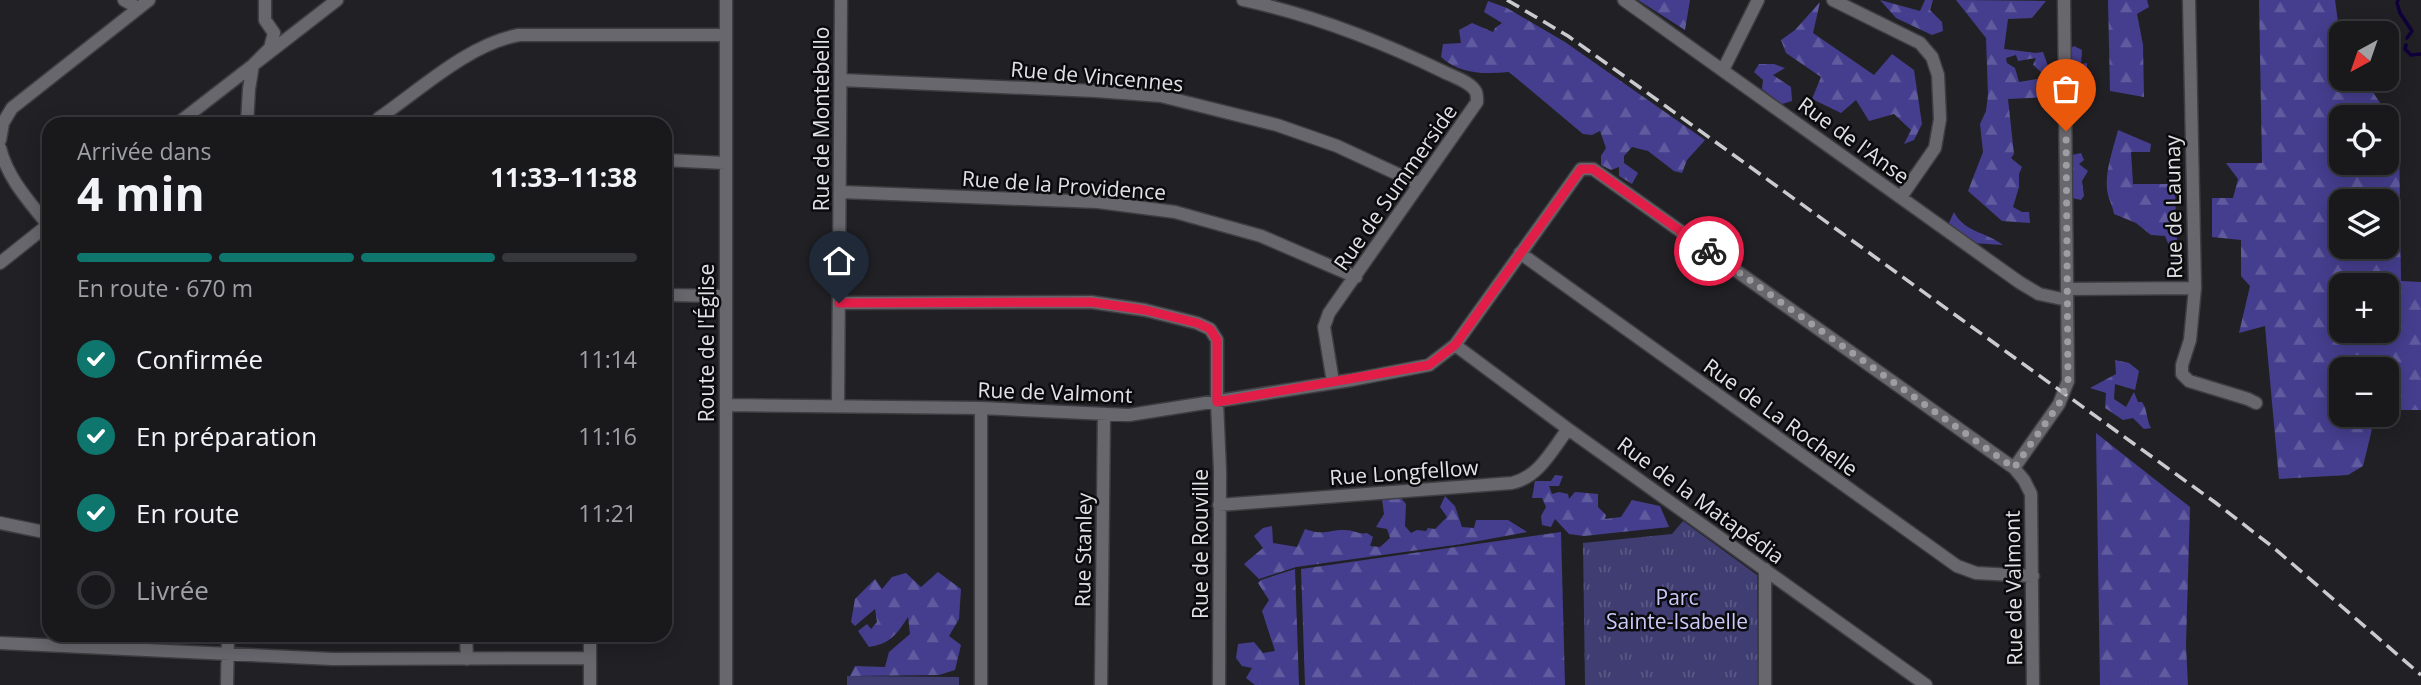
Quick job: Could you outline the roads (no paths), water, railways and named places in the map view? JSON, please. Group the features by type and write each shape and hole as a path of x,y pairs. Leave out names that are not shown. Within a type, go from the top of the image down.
{"street":[{"path":"124,0 144,4"},
{"path":"247,117 248,89 253,65 270,48 274,33 265,20 265,0"},
{"path":"186,117 337,0"},
{"name":"Route de l'Église","path":"726,0 726,685"},
{"name":"Rue de Montebello","path":"838,406 841,0"},
{"name":"Rue de Summerside","path":"1243,0 1273,6 1340,27 1413,57 1468,84 1476,92 1477,103 1329,313 1324,327 1333,382"},
{"name":"Rue de l'Anse","path":"1624,0 2039,294 2068,295"},
{"path":"1723,69 1759,0"},
{"path":"1833,0 1920,43 1932,57 1938,75 1940,119 1935,148 1901,197"},
{"path":"2014,468 2059,404 2068,381 2064,0"},
{"name":"Rue de Launay","path":"2068,295 2195,288 2189,0"},
{"path":"0,140 3,123 12,108 144,4"},
{"path":"380,117 480,47 500,39 519,35 726,35"},
{"name":"Rue de Vincennes","path":"841,80 1161,96 1277,125 1337,146 1419,184"},
{"path":"0,148 5,167 14,182 42,217"},
{"path":"672,160 725,163"},
{"name":"Rue de Valmont","path":"726,405 981,408 1104,416 1129,415 1429,365 1455,345 1581,169 1593,169 2014,468 2031,494 2033,685"},
{"name":"Rue de la Providence","path":"841,192 1098,202 1175,212 1261,236 1356,277"},
{"path":"0,263 42,230"},
{"name":"Rue de La Rochelle","path":"1520,254 1957,566 1976,573 2033,576"},
{"path":"2195,288 2190,340 2182,374 2189,381 2256,403"},
{"path":"672,295 724,296"},
{"name":"Rue de Rouville","path":"839,303 1091,302 1145,310 1197,323 1210,329 1217,340 1219,685"},
{"name":"Rue de la Matapédia","path":"1455,345 1926,685"},
{"path":"981,408 981,685"},
{"name":"Rue Stanley","path":"1101,685 1104,416"},
{"name":"Rue Longfellow","path":"1219,505 1526,480 1537,470 1568,429"},
{"path":"0,523 42,532"},
{"path":"1765,569 1765,685"},
{"path":"227,685 228,642"},
{"path":"466,642 467,659"},
{"path":"590,642 590,685"},
{"path":"0,643 333,659 589,658"}],"waterway":[{"path":"2398,0 2400,13 2412,31 2407,38"},
{"path":"2406,45 2405,49 2411,55 2421,54"}],"railway":[{"path":"1507,0 1568,36 2216,503 2274,548 2421,675"}],"park label":[{"name":"Parc Sainte-Isabelle","path":"1677,609"}]}
